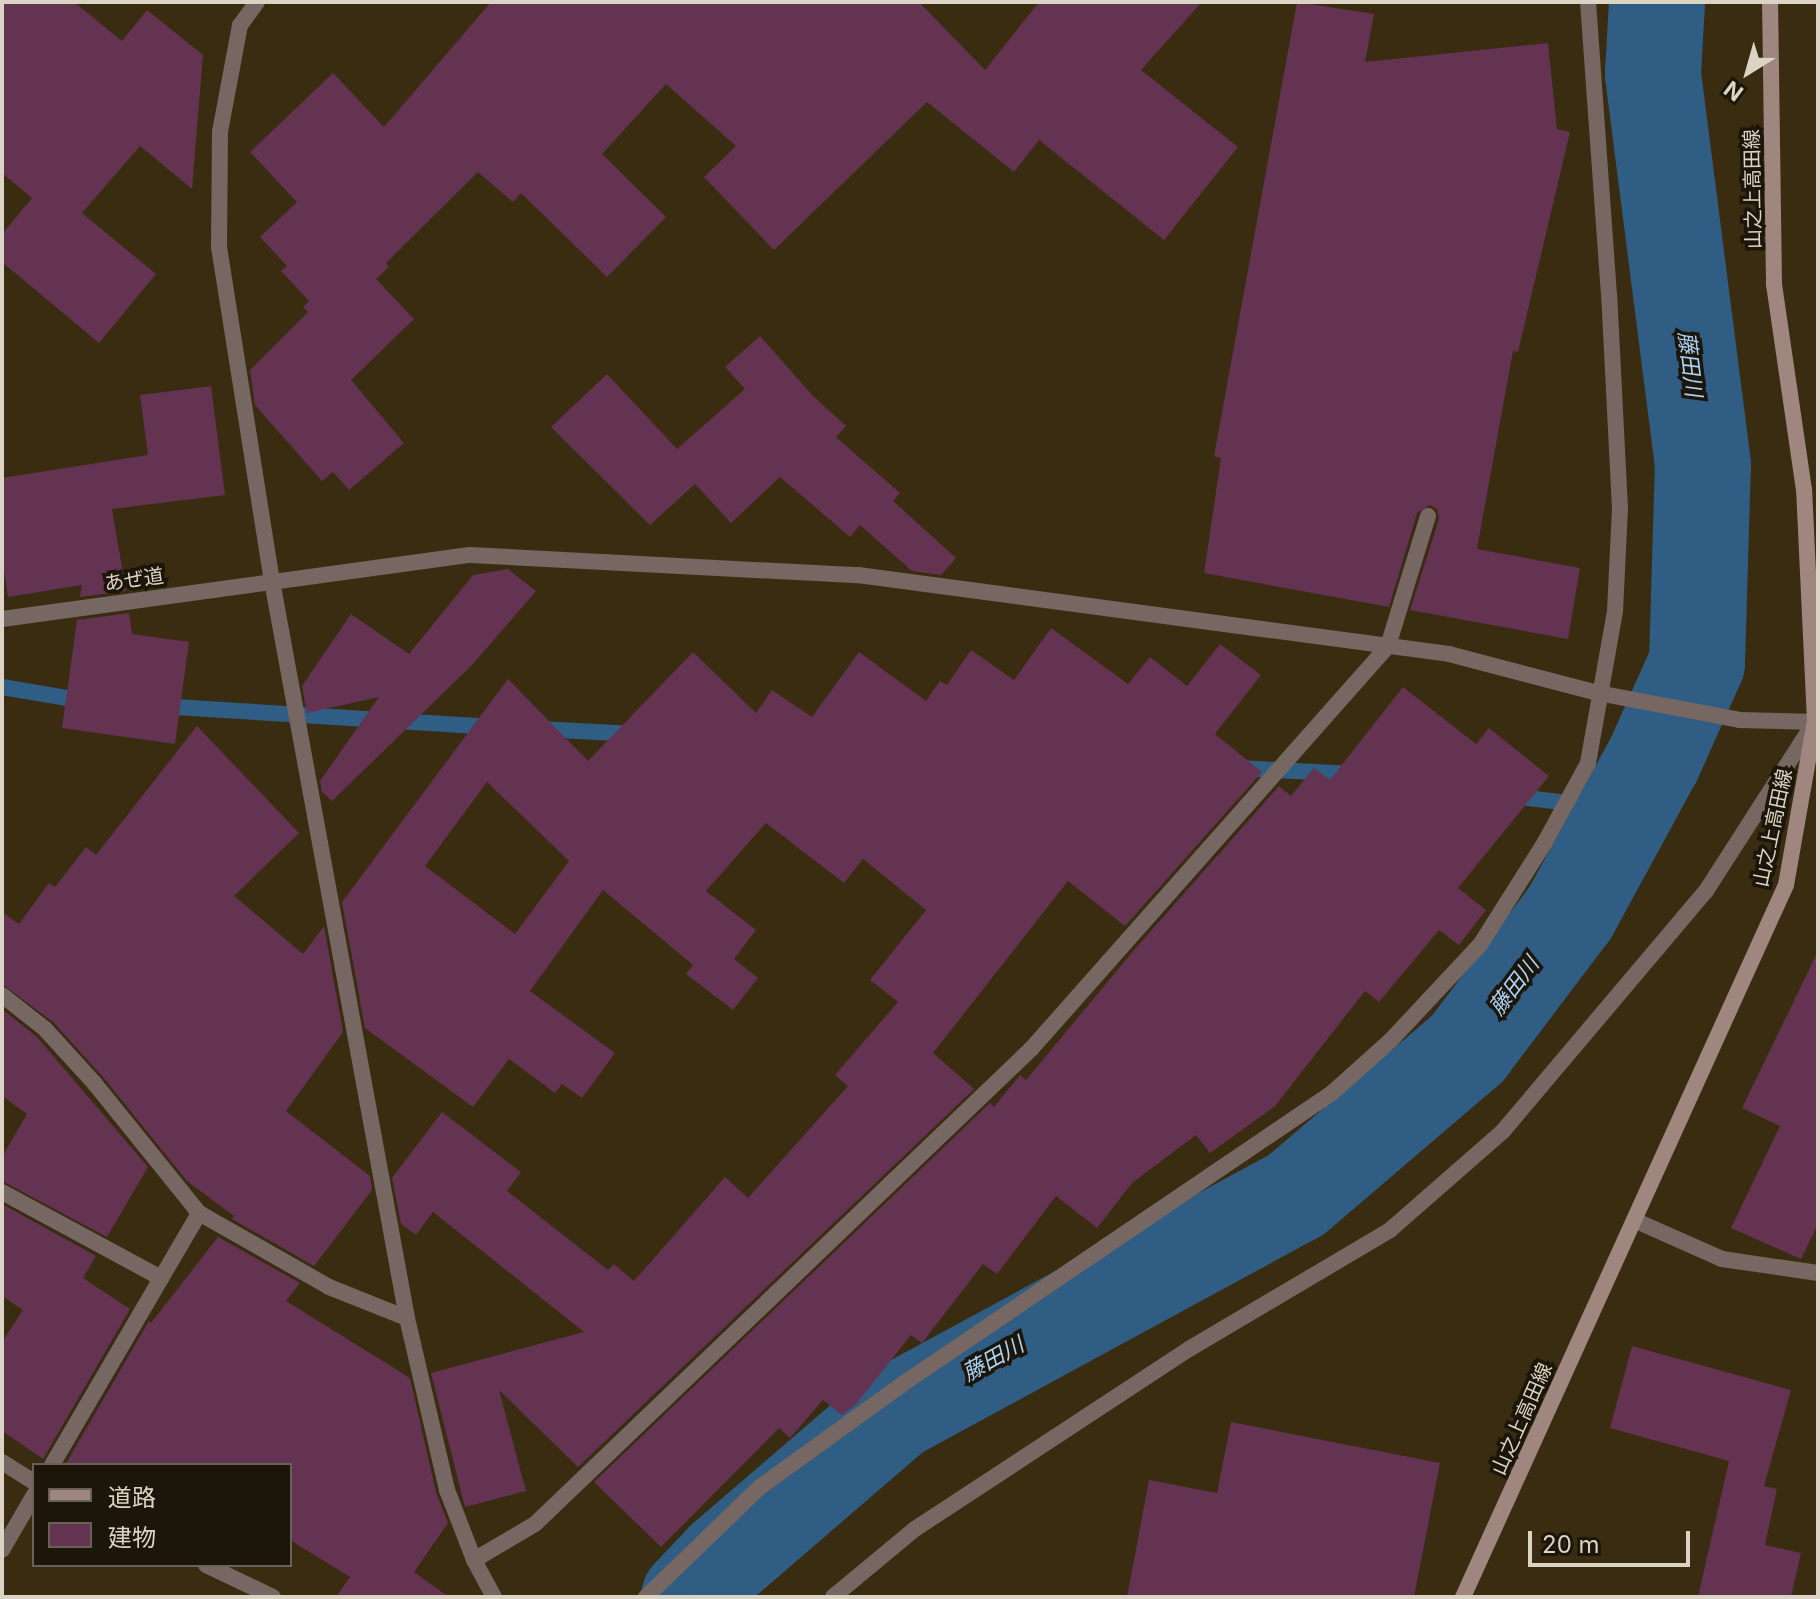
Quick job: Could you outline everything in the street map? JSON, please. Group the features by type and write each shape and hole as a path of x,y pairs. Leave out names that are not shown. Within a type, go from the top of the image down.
{"street":[{"path":"257,2 240,25 220,132 219,247 272,581 407,1318 447,1490 474,1560 494,1597"},
{"path":"646,1597 760,1487 910,1379 1332,1093 1391,1040 1480,945 1545,842 1588,763 1605,694 1615,611 1620,509 1609,295 1588,2"},
{"name":"山之上高田線","path":"1463,1597 1786,885 1816,722 1804,490 1774,285 1770,2"},
{"path":"474,1560 535,1524 1032,1048 1388,646 1428,516"},
{"name":"あぜ道","path":"2,619 470,555 858,575 1449,654 1605,694 1739,720 1816,722"},
{"path":"833,1597 941,1512 1189,1349 1390,1230 1503,1131 1706,891 1816,722"},
{"path":"2,995 45,1029 95,1084 199,1213 329,1287 407,1318"},
{"path":"2,1192 161,1278"},
{"path":"53,1463 199,1213"},
{"path":"1634,1220 1722,1259 1818,1273"},
{"path":"2,1462 32,1481"},
{"path":"2,1550 32,1498"},
{"path":"210,1567 273,1597"}],"building":[{"path":"2,2 74,2 122,41 147,10 203,55 192,189 140,146 82,213 156,274 99,343 2,262 2,234 32,198 2,173"},
{"path":"491,2 919,2 985,70 1039,2 1202,2 1141,70 1238,147 1164,240 1039,140 1014,172 927,102 774,250 704,177 736,146 666,84 602,154 666,217 607,277 521,193 513,202 478,172 386,263 389,267 376,279 414,319 351,380 404,443 349,490 333,472 322,481 255,405 250,370 308,312 303,307 309,301 281,271 287,266 260,237 297,202 250,152 333,73 384,127"},
{"path":"1297,2 1374,14 1365,62 1548,43 1557,129 1570,132 1518,352 1513,351 1477,549 1580,568 1568,639 1410,610 1439,519 1437,509 1430,505 1417,513 1389,607 1204,573 1221,458 1214,456"},
{"path":"760,336 813,396 846,426 836,437 900,493 893,501 956,558 941,575 912,571 860,525 850,537 780,477 731,523 695,484 650,525 551,427 607,374 677,449 745,389 725,367"},
{"path":"211,386 225,495 112,509 126,591 80,597 82,585 8,597 2,558 2,478 148,455 140,395"},
{"path":"508,569 536,591 473,664 332,801 322,792 320,781 379,697 307,713 302,686 351,614 409,654 473,575"},
{"path":"129,613 132,634 189,642 175,744 62,728 77,620"},
{"path":"1051,628 1128,684 1150,657 1187,686 1220,644 1261,675 1215,734 1262,772 1125,926 1068,881 933,1053 974,1089 578,1467 499,1390 526,1491 465,1507 431,1373 584,1332 433,1212 416,1235 401,1224 392,1178 442,1112 521,1172 507,1191 608,1270 614,1264 634,1281 725,1177 748,1198 848,1086 835,1075 898,1002 870,980 926,910 863,859 844,883 766,823 706,891 756,930 734,959 758,978 733,1010 686,974 693,965 603,890 530,991 615,1053 582,1098 562,1084 555,1093 509,1059 473,1107 365,1028 342,902 508,679 588,761 693,652 756,713 772,690 812,717 859,652 926,701 940,681 947,685 971,650 1014,680","holes":["487,782 569,861 515,934 425,866"]},
{"path":"1403,687 1476,744 1489,728 1549,776 1458,888 1486,910 1459,945 1439,930 1379,1002 1365,991 1275,1106 1210,1153 1196,1135 1132,1183 1097,1228 1056,1196 997,1274 983,1264 922,1343 911,1335 856,1404 842,1415 823,1400 790,1438 779,1428 661,1547 594,1482 990,1103 994,1107 1020,1075 1026,1080 1134,950 1279,786 1291,796 1314,768 1330,780"},
{"path":"197,726 299,833 234,896 303,954 324,926 343,1032 286,1111 370,1176 372,1190 314,1266 232,1219 234,1216 187,1181 103,1077 53,1022 2,984 2,912 19,924 49,883 55,887 86,847 96,855"},
{"path":"1818,951 1818,1224 1801,1259 1731,1228 1780,1126 1742,1108"},
{"path":"2,1009 37,1037 148,1167 107,1237 2,1181 2,1157 27,1114 2,1096"},
{"path":"2,1204 96,1256 83,1278 130,1309 43,1459 2,1431 2,1342 23,1310 2,1296"},
{"path":"218,1237 300,1283 286,1301 410,1378 436,1492 448,1523 414,1572 449,1597 336,1597 350,1577 292,1541 292,1463 66,1463 149,1321 151,1323"},
{"path":"1632,1346 1791,1390 1764,1486 1777,1489 1765,1545 1801,1553 1791,1597 1698,1597 1729,1461 1610,1428"},
{"path":"1231,1422 1440,1463 1414,1597 1127,1597 1149,1480 1217,1493"}],"waterway":[{"name":"藤田川","path":"689,1597 724,1560 896,1412 1296,1195 1467,1049 1570,913 1654,759 1697,663 1703,465 1653,74 1657,2"},
{"path":"2,687 84,701"},
{"path":"159,706 496,727"},
{"path":"539,729 635,734"},
{"path":"1238,768 1354,774"},
{"path":"1512,796 1625,810"}]}
